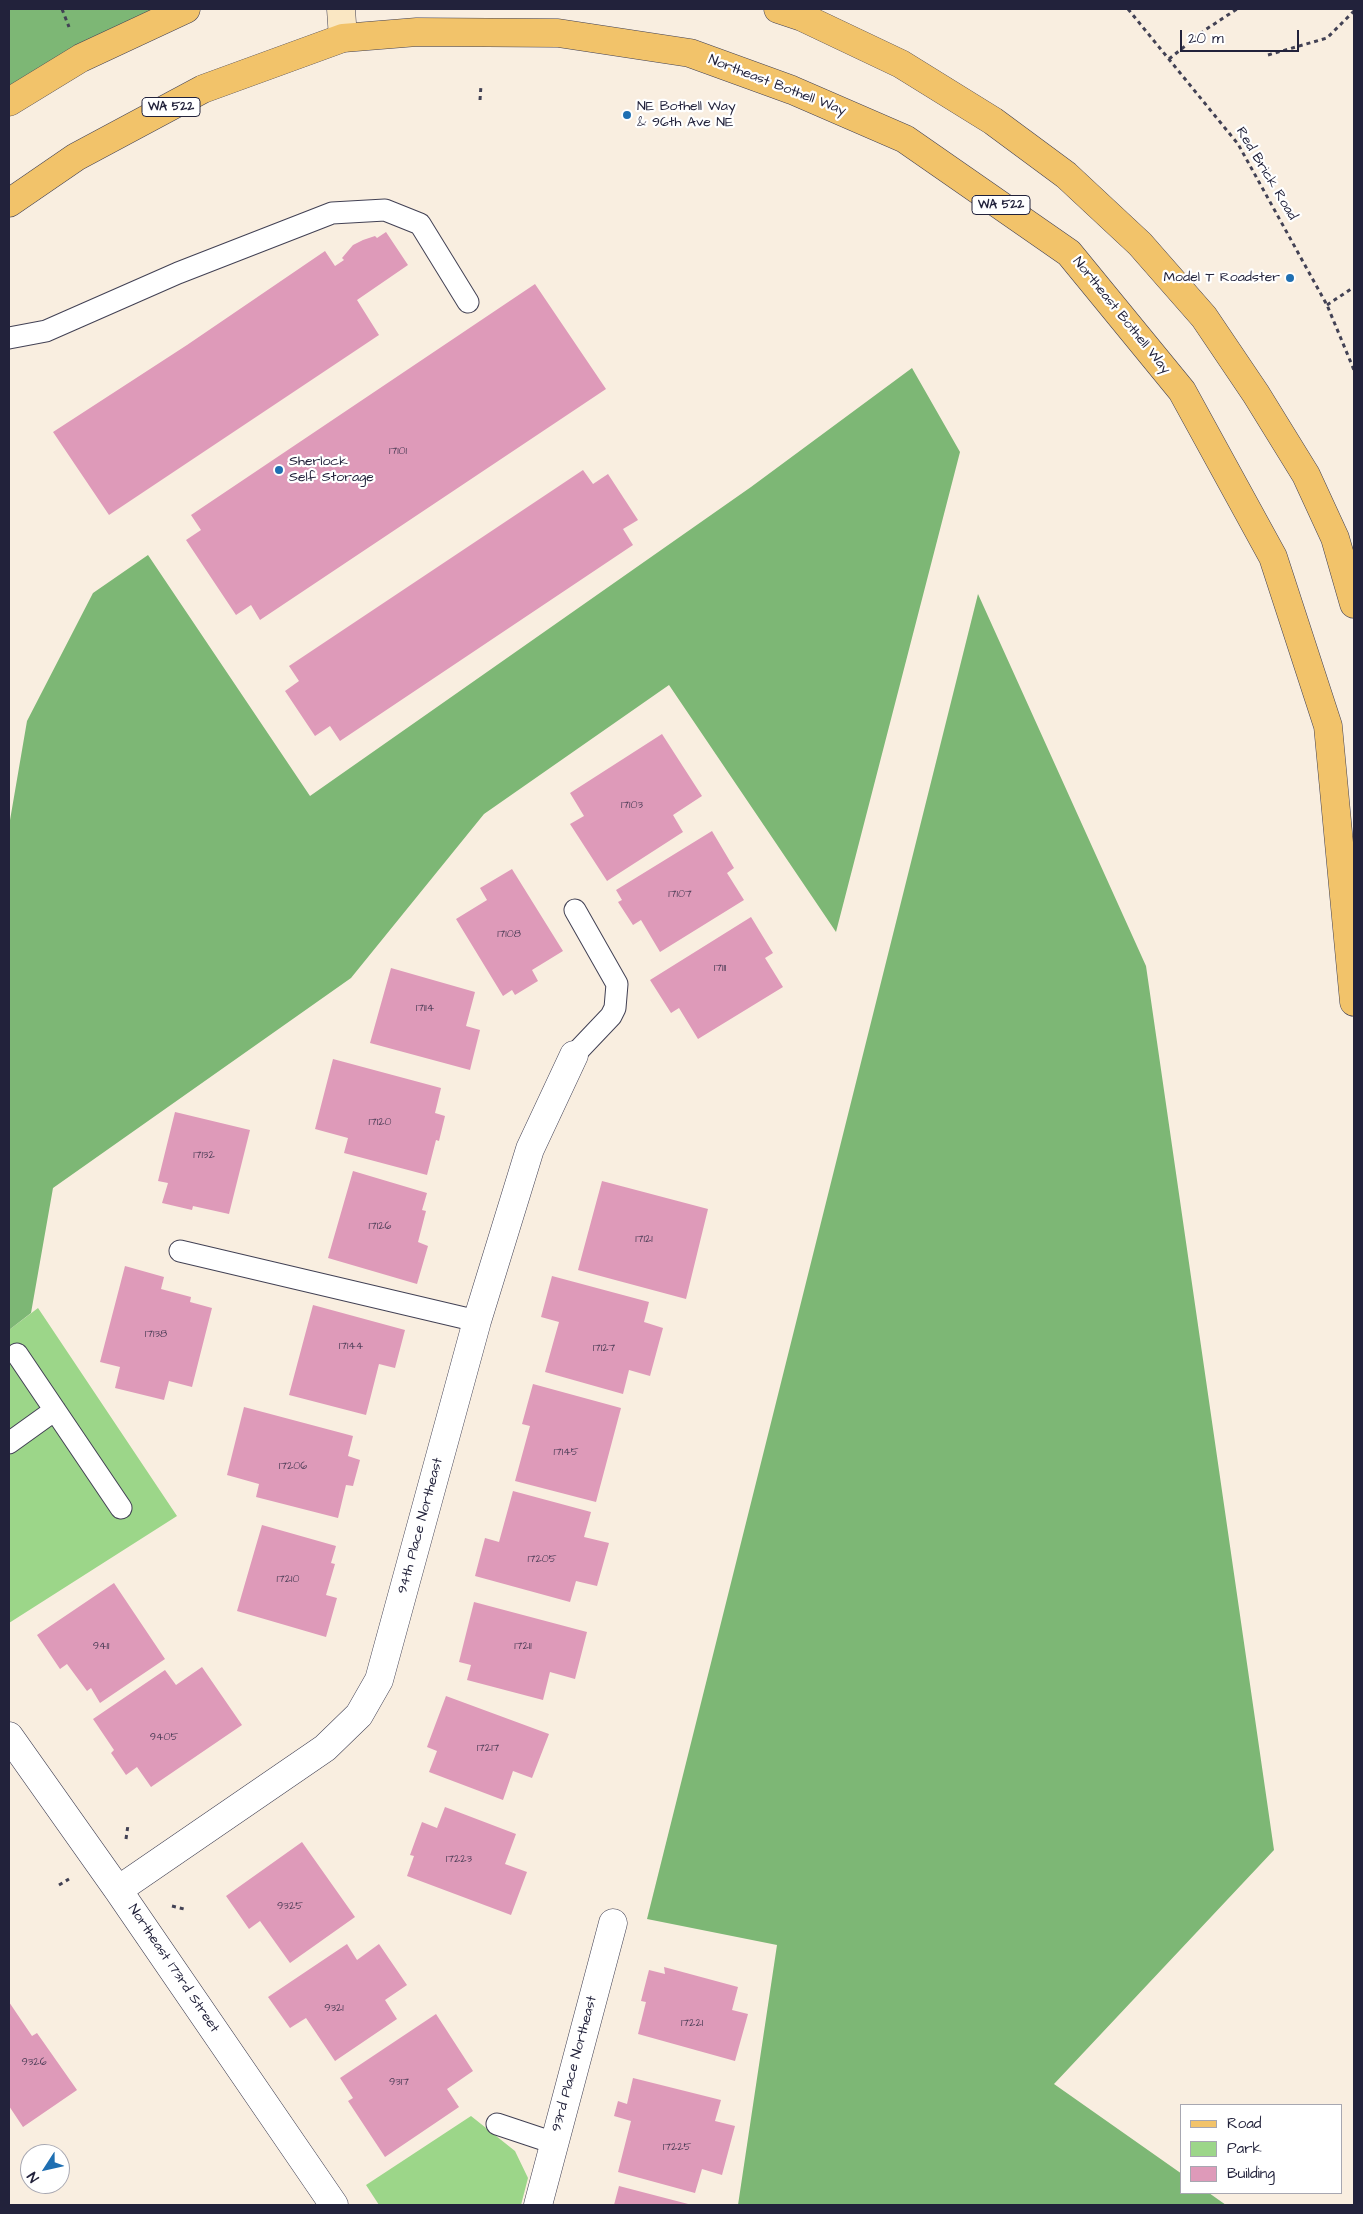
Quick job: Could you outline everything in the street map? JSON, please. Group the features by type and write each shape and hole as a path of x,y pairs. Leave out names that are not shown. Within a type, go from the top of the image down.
{"main road":[{"path":"9,102 81,58 186,9"},
{"path":"341,9 344,38"},
{"path":"778,9 802,16 901,64 994,121 1066,175 1140,244 1204,317 1256,394 1306,475 1335,538 1354,604"},
{"name":"Northeast Bothell Way","path":"344,38 417,32 558,33 690,53 792,90 905,139 1070,253 1182,391 1273,557 1328,726 1354,1002"},
{"name":"WA 522","path":"9,203 76,157 204,89 344,38"}],"street":[{"name":"94th Place Northeast","path":"118,1890 325,1748 358,1715 379,1680 476,1321 530,1149 574,1055"},
{"name":"Northeast 173rd Street","path":"9,1736 118,1890 334,2205"},
{"name":"93rd Place Northeast","path":"538,2205 612,1923"}],"lane":[{"path":"9,338 46,331 178,273 332,213 385,210 420,224 468,302"},
{"path":"574,1055 611,1016 615,1008 616,984 575,910"},
{"path":"180,1251 476,1321"},
{"path":"17,1354 121,1508"},
{"path":"9,1443 55,1410"},
{"path":"497,2124 554,2143"}],"path":[{"name":"Red Brick Road","path":"1128,9 1238,144 1327,305 1354,370"},
{"path":"1169,59 1205,30 1237,9"},
{"path":"1268,56 1327,38 1354,11"},
{"path":"480,100 481,85"},
{"path":"1327,305 1354,287"},
{"path":"125,1841 128,1825"},
{"path":"59,1885 72,1877"},
{"path":"169,1906 184,1909"}],"green space":[{"path":"9,9 186,9 9,102"},
{"path":"912,368 960,452 836,932 669,685 484,814 351,978 53,1188 31,1313 9,1330 9,826 27,721 93,593 148,555 310,796 751,487"},
{"path":"978,594 1146,966 1274,1850 1054,2084 1180,2173 1180,2194 1210,2194 1226,2205 738,2205 777,1945 647,1919"},
{"path":"38,1308 177,1516 9,1623 9,1330"},
{"path":"471,2116 515,2151 528,2178 521,2205 379,2205 366,2185"}],"building":[{"path":"386,232 408,265 357,300 379,335 109,515 53,432 187,345 325,251 335,266 344,260 342,258 353,245 375,236 377,238"},
{"path":"535,284 606,389 260,620 251,605 236,615 186,540 201,530 191,515"},
{"path":"583,470 593,484 608,474 638,520 623,529 633,545 340,741 330,726 315,736 285,691 299,681 289,666"},
{"path":"662,734 702,796 673,815 683,832 607,881 570,824 584,816 570,793"},
{"path":"712,831 734,868 727,873 744,900 660,952 641,920 633,925 618,902 622,900 616,890"},
{"path":"512,869 563,951 532,970 538,981 515,995 512,990 503,996 456,919 487,900 480,888"},
{"path":"751,917 773,953 765,958 783,987 698,1039 679,1008 671,1013 650,980"},
{"path":"391,968 475,992 466,1026 480,1030 470,1070 370,1043"},
{"path":"333,1059 441,1088 435,1113 445,1116 439,1141 436,1140 427,1175 344,1153 348,1138 315,1129"},
{"path":"175,1112 250,1130 229,1214 193,1206 192,1210 162,1203 168,1183 158,1181"},
{"path":"353,1171 427,1193 422,1210 426,1211 418,1242 428,1246 417,1284 328,1258"},
{"path":"602,1181 708,1209 686,1299 578,1270"},
{"path":"125,1266 164,1277 161,1289 191,1297 190,1302 212,1308 192,1387 169,1381 164,1400 115,1388 120,1367 100,1362"},
{"path":"552,1276 649,1302 644,1322 663,1328 650,1376 629,1370 623,1394 545,1372 559,1322 541,1317"},
{"path":"313,1305 405,1330 395,1368 379,1364 366,1415 289,1395"},
{"path":"533,1384 621,1408 596,1502 515,1481 530,1426 522,1424"},
{"path":"244,1407 353,1436 348,1456 360,1460 353,1486 346,1485 338,1518 256,1497 259,1484 227,1475"},
{"path":"513,1491 591,1512 584,1537 609,1543 597,1586 576,1581 570,1602 475,1576 485,1538 499,1542"},
{"path":"262,1525 336,1546 331,1563 335,1564 326,1595 337,1598 326,1637 237,1611"},
{"path":"114,1583 165,1659 100,1703 91,1688 87,1691 67,1664 60,1669 37,1635"},
{"path":"474,1602 587,1632 575,1679 550,1672 543,1700 467,1680 471,1665 459,1662"},
{"path":"202,1667 242,1725 151,1787 137,1767 126,1775 111,1753 114,1750 93,1719 165,1670 176,1685"},
{"path":"446,1696 549,1734 532,1778 513,1771 503,1800 429,1772 437,1751 427,1747"},
{"path":"445,1807 516,1834 505,1864 527,1872 511,1915 407,1876 414,1856 410,1855 422,1822 437,1828"},
{"path":"302,1842 355,1917 290,1963 260,1921 249,1929 226,1896"},
{"path":"347,1944 357,1960 379,1944 407,1985 385,2000 397,2019 335,2061 306,2018 290,2028 268,1997"},
{"path":"664,1967 738,1987 732,2010 748,2014 735,2061 638,2034 646,2002 641,2001 649,1970 665,1974"},
{"path":"9,2002 32,2036 37,2033 77,2090 23,2127 9,2106"},
{"path":"436,2014 473,2071 447,2089 459,2107 385,2157 348,2101 353,2098 340,2078"},
{"path":"633,2078 721,2100 715,2121 735,2126 722,2175 702,2169 695,2193 618,2172 631,2121 614,2116 618,2101 627,2104"},
{"path":"619,2186 692,2205 614,2205"}],"place":[{"name":"NE Bothell Way & 96th Ave NE","path":"627,115"},
{"name":"Model T Roadster","path":"1290,278"},
{"name":"Sherlock Self Storage","path":"279,470"}]}
